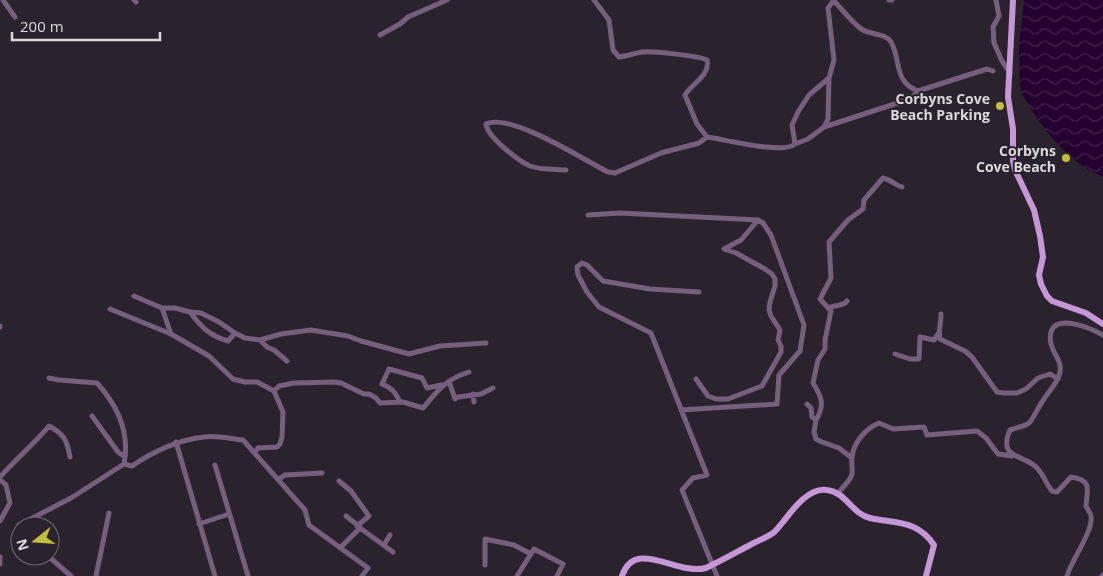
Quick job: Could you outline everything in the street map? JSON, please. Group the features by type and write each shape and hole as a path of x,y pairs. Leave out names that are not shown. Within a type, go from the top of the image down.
{"main road":[{"path":"1013,0 1008,98 1013,129 1013,161 1015,170 1034,210 1040,236 1043,257 1039,275 1041,284 1052,301 1086,313 1103,324"},
{"path":"622,576 625,568 632,561 640,558 688,570 700,570 712,565 774,533 808,495 826,489 838,493 868,518 913,525 926,534 934,545 926,576"}],"street":[{"path":"3,0 15,17"},
{"path":"380,35 400,24 408,17 447,0"},
{"path":"594,0 609,20 613,50 619,57 642,52 668,53 707,60 708,65 704,73 685,95 697,124 707,137 757,146 787,149 808,139 824,127 910,99 918,91 987,69 993,71"},
{"path":"824,127 828,119 829,78 834,60 828,8 834,0 861,29 884,37 891,42 897,67 903,79 918,91"},
{"path":"996,0 999,16 993,27 994,43 1010,74"},
{"path":"795,144 792,125 798,112 809,95 829,78"},
{"path":"566,170 532,167 522,162 486,130 486,124 491,121 502,121 530,131 608,172 615,173 661,152 699,143 707,137"},
{"path":"852,458 839,448 816,438 814,432 823,401 813,383 818,360 825,349 831,311 820,299 831,278 828,254 831,239 848,220 863,209 864,200 883,178 890,179 902,187"},
{"path":"588,215 620,213 758,220 763,223 771,235 804,325 800,350 779,375 777,404 681,410"},
{"path":"696,379 708,396 716,399 728,399 762,386 781,352 778,340 780,330 769,310 775,279 772,274 764,269 736,253 724,249 741,240 758,220"},
{"path":"699,292 650,289 603,281 586,265 582,263 577,267 578,275 587,292 599,307 651,333 707,475 693,478 682,490 717,576"},
{"path":"134,296 162,308 175,308 201,313 245,338 260,340 281,334 311,330 348,336 409,354 440,346 486,343"},
{"path":"829,308 837,304 842,305 847,301"},
{"path":"162,308 171,334"},
{"path":"110,309 171,334 209,356 233,379 257,382 274,391 283,412 282,438 277,447 263,447 255,452"},
{"path":"190,312 202,328 221,339 228,341 235,333"},
{"path":"895,354 910,359 919,359 920,337 934,340 942,324 941,314"},
{"path":"1014,456 1009,452 1007,441 1010,430 1030,422 1058,379 1061,365 1051,346 1050,333 1053,328 1057,324 1062,323 1078,325 1103,335"},
{"path":"938,334 940,339 972,357 997,392 1003,394 1018,393 1026,389 1038,378 1050,374 1058,379"},
{"path":"260,340 267,348 274,350 287,361"},
{"path":"400,402 395,392 382,384 389,369 422,378 428,388 442,385 469,372"},
{"path":"49,378 97,383 106,393 118,412 124,432 124,464"},
{"path":"449,381 455,399 480,394 493,388"},
{"path":"274,391 279,386 294,383 334,382 341,383 364,394 369,394 380,403 400,402 423,408 442,385"},
{"path":"473,394 474,402"},
{"path":"807,404 811,408 812,417 816,420"},
{"path":"92,416 118,452 125,457"},
{"path":"838,493 852,476 852,458 860,438 870,427 879,423 893,429 924,427 927,435 977,431 986,438 998,454 1014,456 1031,462 1037,467 1052,491 1057,492 1072,477 1084,481 1088,486 1086,506 1091,516 1090,524 1067,576"},
{"path":"0,521 10,503 6,485 0,478 23,452 38,440 49,426 60,432 65,438 70,457"},
{"path":"36,516 71,498 124,464 132,466 152,452 176,442 206,436 244,440 305,510 309,525 368,568 362,576"},
{"path":"176,442 215,576"},
{"path":"215,466 248,576"},
{"path":"279,480 285,475 322,473"},
{"path":"339,481 351,491 370,516 340,548"},
{"path":"96,576 109,513"},
{"path":"199,524 229,514"},
{"path":"346,516 393,552"},
{"path":"384,545 390,535"},
{"path":"485,565 485,539 514,545 531,554"},
{"path":"517,576 534,549 563,564 557,576"},
{"path":"0,557 0,564"},
{"path":"60,566 71,576"}],"water":[{"path":"1024,0 1103,0 1103,177 1090,171 1078,162 1055,141 1036,117 1021,92 1019,47"}],"place":[{"name":"Corbyns Cove Beach Parking","path":"1000,106"},
{"name":"Corbyns Cove Beach","path":"1066,158"}]}
